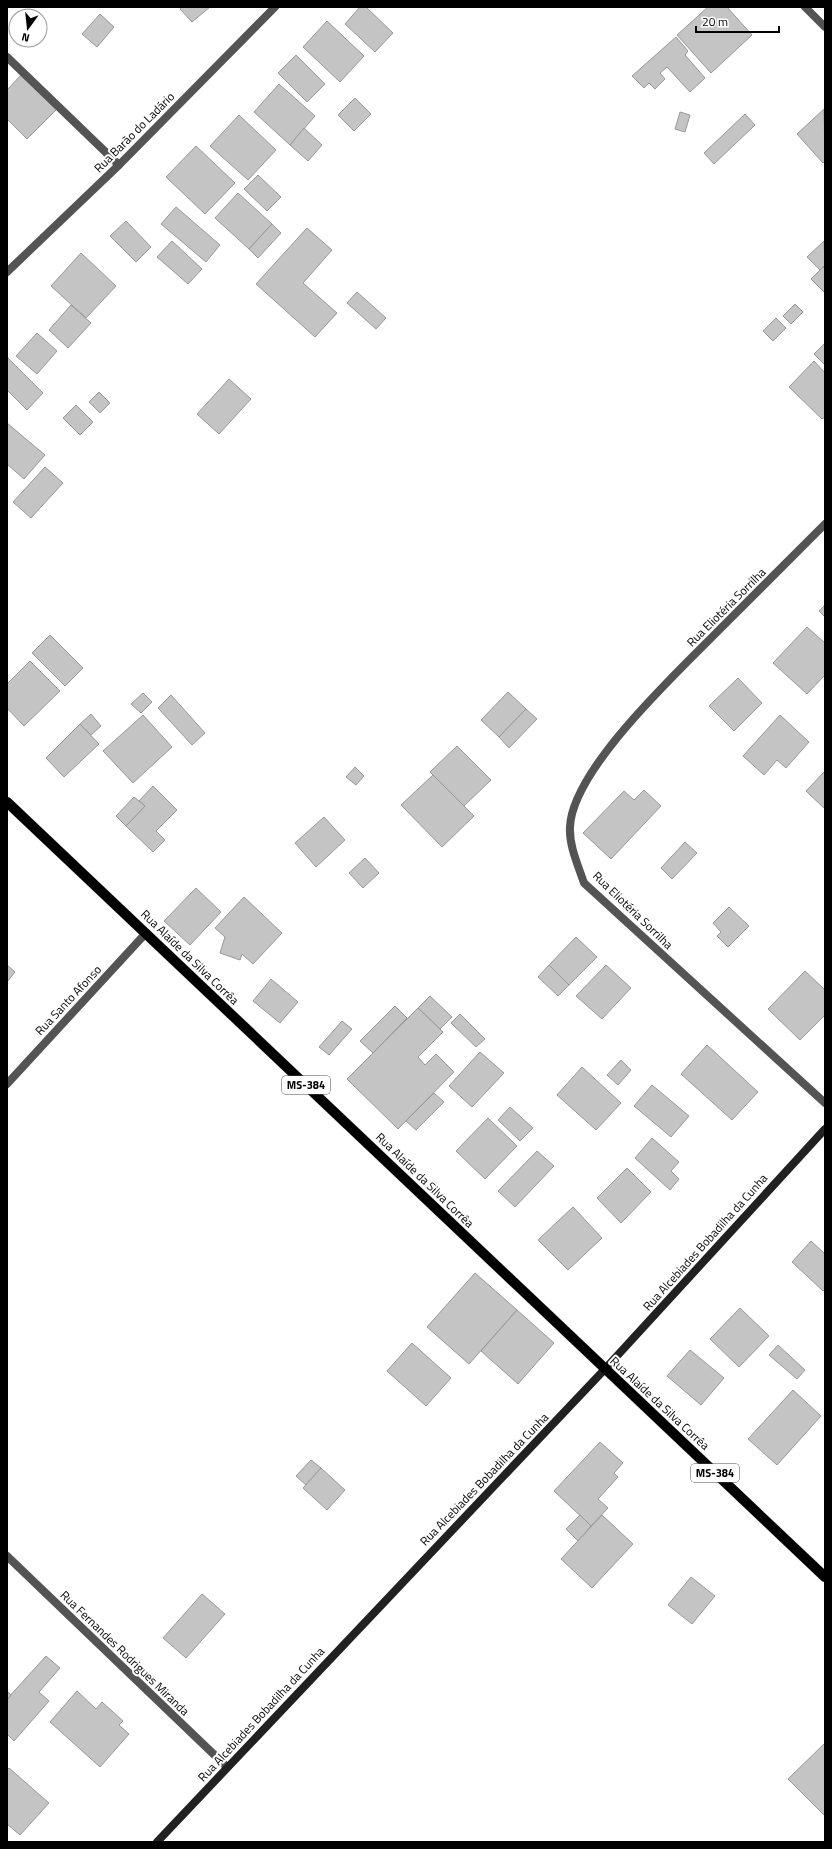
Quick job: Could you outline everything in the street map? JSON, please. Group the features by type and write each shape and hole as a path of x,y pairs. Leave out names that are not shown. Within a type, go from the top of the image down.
{"main road":[{"name":"Rua Alaíde da Silva Corrêa","path":"7,802 825,1577"}],"street":[{"name":"Rua Barão do Ladário","path":"7,272 119,165 275,7"},
{"path":"805,7 825,27"},
{"path":"7,58 119,165"},
{"name":"Rua Eliotéria Sorrilha","path":"825,524 643,708 598,763 577,799 570,827 572,849 584,883 825,1103"},
{"name":"Rua Santo Afonso","path":"7,1084 146,933"},
{"name":"Rua Alcebiades Bobadilha da Cunha","path":"157,1842 605,1370 825,1129"},
{"name":"Rua Fernandes Rodrigues Miranda","path":"7,1556 227,1767"}],"building":[{"path":"182,7 210,7 192,22 180,9"},
{"path":"360,7 366,7 393,33 375,52 345,24"},
{"path":"708,7 727,7 752,35 711,73 677,35"},
{"path":"100,14 114,27 97,47 82,34"},
{"path":"327,21 364,56 340,82 303,47"},
{"path":"676,37 688,51 685,55 705,78 690,92 667,67 660,73 665,79 655,89 649,83 644,88 632,76"},
{"path":"296,55 325,84 307,102 278,73"},
{"path":"22,74 57,109 27,139 7,119 7,90"},
{"path":"279,84 315,116 290,145 254,112"},
{"path":"355,98 371,114 354,131 338,115"},
{"path":"824,109 825,161 823,163 797,134"},
{"path":"680,112 690,115 685,132 675,129"},
{"path":"745,114 755,125 714,164 704,153"},
{"path":"239,115 276,150 248,180 210,146"},
{"path":"304,128 322,145 308,161 290,145"},
{"path":"196,146 235,183 205,214 166,177"},
{"path":"258,175 281,197 267,211 244,189"},
{"path":"238,193 272,224 249,249 215,218"},
{"path":"176,207 220,245 206,262 161,224"},
{"path":"126,221 151,247 136,262 110,236"},
{"path":"272,224 281,233 258,258 249,249"},
{"path":"307,228 332,250 303,283 337,313 315,337 256,284"},
{"path":"172,241 202,269 188,284 157,257"},
{"path":"824,241 825,265 820,270 807,257"},
{"path":"81,253 116,286 86,318 51,286"},
{"path":"823,267 825,269 825,293 811,279"},
{"path":"357,292 386,318 376,329 347,303"},
{"path":"795,304 803,312 791,324 783,316"},
{"path":"71,305 91,323 68,348 49,330"},
{"path":"776,318 786,328 773,341 763,331"},
{"path":"37,333 57,351 37,374 16,356"},
{"path":"825,343 825,365 814,354"},
{"path":"7,357 43,393 27,410 7,390"},
{"path":"814,361 825,373 825,417 822,419 789,387"},
{"path":"229,379 251,399 219,434 197,414"},
{"path":"99,392 110,403 100,413 89,402"},
{"path":"76,405 93,422 80,435 63,418"},
{"path":"7,423 45,455 24,479 7,464"},
{"path":"45,467 63,483 31,518 13,502"},
{"path":"825,605 825,617 819,611"},
{"path":"807,627 825,643 825,675 807,694 773,663"},
{"path":"50,635 83,668 65,686 32,653"},
{"path":"30,661 60,691 24,726 7,708 7,684"},
{"path":"738,678 762,703 734,731 709,706"},
{"path":"508,692 526,709 499,737 481,720"},
{"path":"143,693 152,702 141,713 131,704"},
{"path":"171,695 205,733 192,745 158,708"},
{"path":"526,709 537,719 509,748 499,737"},
{"path":"91,714 101,726 91,735 80,724"},
{"path":"143,715 172,747 133,783 103,751"},
{"path":"780,715 809,742 786,768 777,760 764,775 743,756"},
{"path":"80,724 99,744 64,777 46,758"},
{"path":"457,746 491,780 464,806 430,772"},
{"path":"355,767 364,776 356,785 346,777"},
{"path":"825,771 825,809 806,791"},
{"path":"433,775 474,816 442,847 401,805"},
{"path":"153,786 177,810 156,831 165,840 153,852 126,826 145,806 139,801"},
{"path":"644,790 661,806 611,859 583,833 624,791 634,800"},
{"path":"134,797 145,806 126,826 116,816"},
{"path":"324,817 345,840 316,867 295,843"},
{"path":"685,842 697,853 672,879 661,868"},
{"path":"365,858 379,873 363,888 349,873"},
{"path":"196,888 221,912 190,945 164,921"},
{"path":"244,897 282,933 253,964 242,954 240,960 220,953 225,937 215,928"},
{"path":"729,907 749,926 728,947 717,936 721,932 713,923"},
{"path":"576,937 597,957 569,985 549,965"},
{"path":"7,965 15,972 7,982"},
{"path":"549,965 569,985 558,996 538,977"},
{"path":"606,965 631,988 602,1019 576,996"},
{"path":"805,971 825,990 825,1015 800,1040 768,1009"},
{"path":"271,979 298,1002 280,1023 253,1001"},
{"path":"430,996 452,1017 440,1029 418,1008"},
{"path":"395,1006 407,1018 373,1053 360,1041"},
{"path":"418,1008 443,1032 418,1057 425,1065 436,1054 454,1072 398,1129 347,1079"},
{"path":"460,1014 485,1039 476,1047 451,1023"},
{"path":"342,1021 352,1029 329,1055 319,1047"},
{"path":"707,1045 758,1092 732,1120 681,1074"},
{"path":"480,1052 504,1073 472,1107 449,1086"},
{"path":"621,1060 631,1070 618,1085 607,1075"},
{"path":"582,1067 621,1103 596,1130 557,1095"},
{"path":"652,1085 689,1116 671,1137 634,1106"},
{"path":"434,1093 444,1102 416,1130 406,1121"},
{"path":"510,1107 533,1128 520,1141 498,1120"},
{"path":"488,1118 517,1146 485,1179 456,1151"},
{"path":"652,1138 679,1162 671,1171 679,1179 670,1190 635,1158"},
{"path":"537,1151 554,1166 515,1207 498,1191"},
{"path":"627,1168 651,1192 621,1223 597,1198"},
{"path":"573,1207 602,1238 568,1270 538,1240"},
{"path":"811,1241 825,1254 825,1289 823,1291 792,1262"},
{"path":"475,1273 517,1310 469,1364 427,1327"},
{"path":"740,1308 769,1336 739,1367 710,1339"},
{"path":"517,1310 554,1343 518,1384 481,1351"},
{"path":"412,1343 451,1378 426,1406 387,1371"},
{"path":"778,1345 805,1370 797,1379 769,1355"},
{"path":"690,1350 724,1378 701,1405 667,1376"},
{"path":"793,1390 821,1416 777,1465 748,1439"},
{"path":"600,1442 623,1463 614,1473 618,1477 598,1499 608,1508 591,1526 554,1491"},
{"path":"311,1460 321,1468 306,1485 296,1476"},
{"path":"321,1468 345,1490 327,1510 303,1488"},
{"path":"580,1515 591,1526 578,1541 566,1529"},
{"path":"602,1515 633,1544 592,1588 561,1559"},
{"path":"691,1577 715,1596 692,1624 668,1605"},
{"path":"202,1594 225,1614 186,1658 163,1638"},
{"path":"46,1656 60,1668 39,1692 49,1701 14,1741 7,1734 7,1699"},
{"path":"7,1691 11,1695 7,1700"},
{"path":"77,1691 96,1709 102,1702 123,1721 119,1725 129,1734 100,1767 50,1722"},
{"path":"825,1743 825,1816 788,1779"},
{"path":"9,1768 49,1803 20,1835 7,1824 7,1770"}]}
